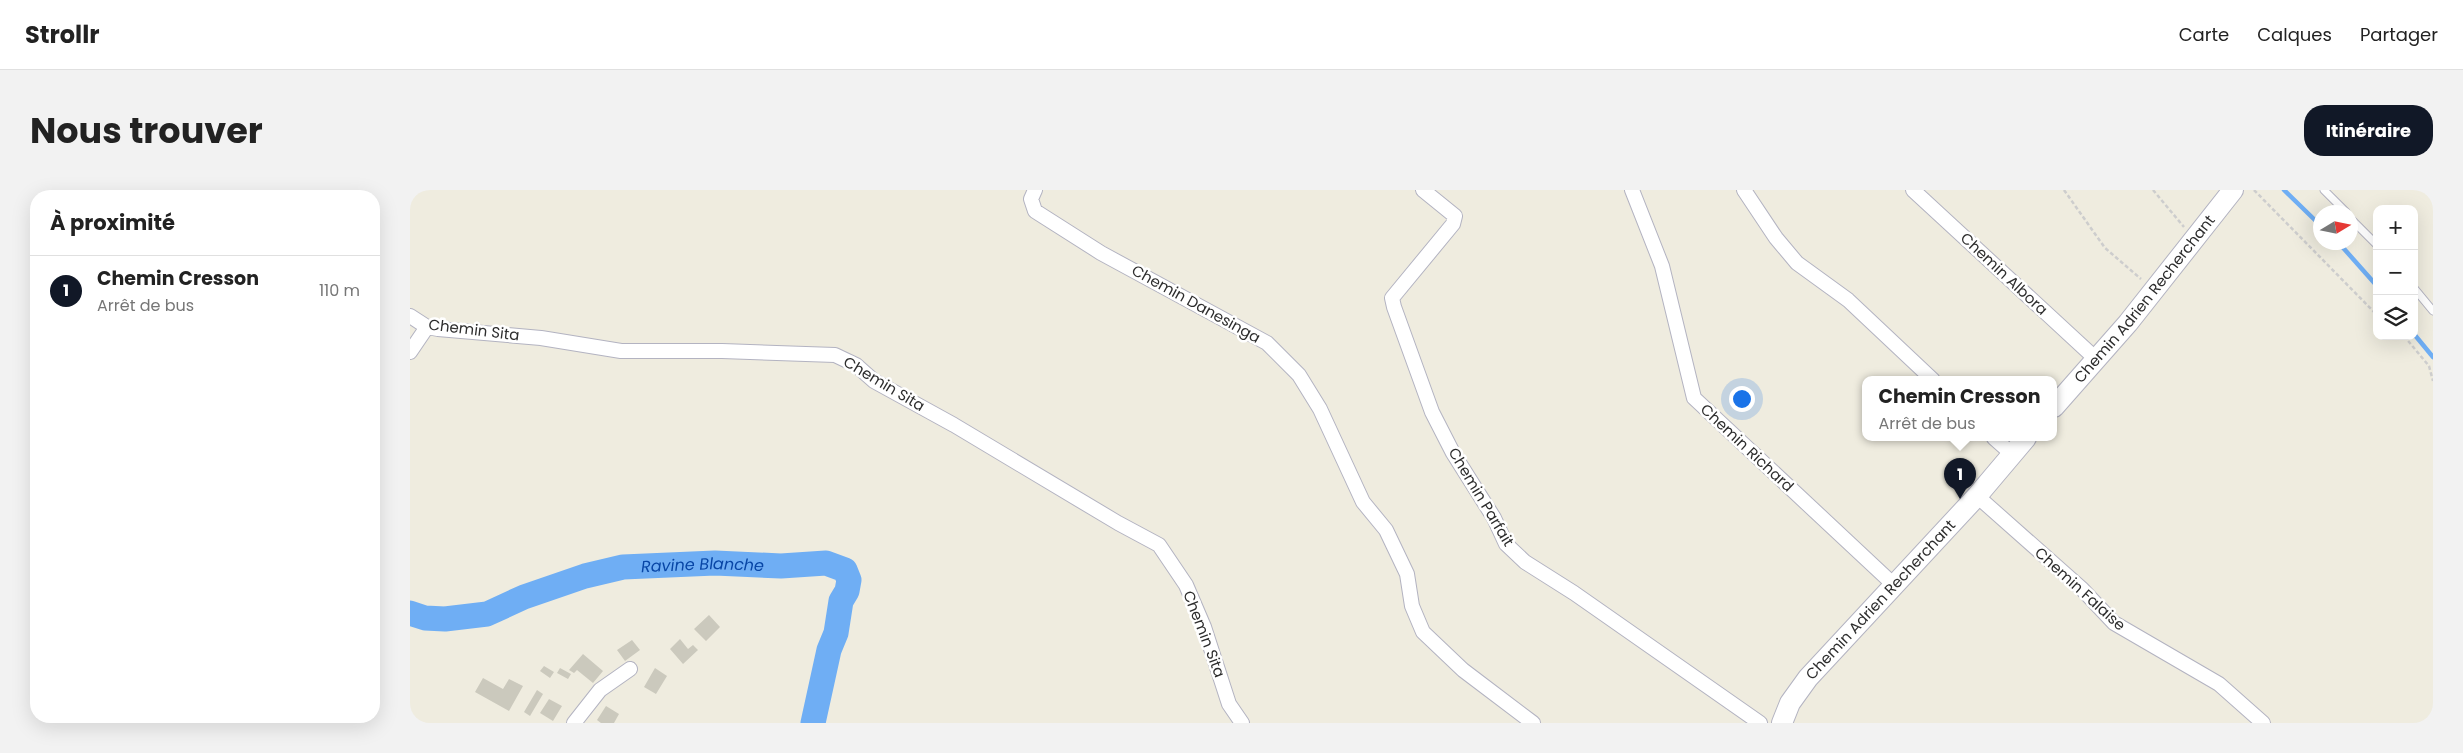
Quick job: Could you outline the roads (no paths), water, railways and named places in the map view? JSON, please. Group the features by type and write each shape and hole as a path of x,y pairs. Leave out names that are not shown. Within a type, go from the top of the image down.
{"main road":[{"name":"Chemin Adrien Recherchant","path":"2057,403 2128,323 2233,190"},
{"name":"Chemin Adrien Recherchant","path":"1782,723 1790,703 1808,678 1977,496 2023,441"}],"street":[{"name":"Chemin Parfait","path":"1423,190 1455,216 1453,224 1392,298 1432,412 1453,453 1494,518 1506,544 1525,562 1574,593 1760,723"},
{"name":"Chemin Richard","path":"1632,190 1662,266 1694,398 1894,585"},
{"path":"1744,190 1776,238 1797,263 1848,300 1929,376"},
{"name":"Chemin Albora","path":"1913,190 2096,359"},
{"name":"Chemin Danesinga","path":"1033,194 1035,210 1102,253 1267,343 1299,374 1320,410 1363,502 1386,530 1408,574 1412,606 1423,632 1463,670 1534,723"},
{"name":"Chemin Sita","path":"410,316 426,327 541,338 621,351 722,351 835,355 856,364 874,381 954,424 1118,523 1159,545 1186,585 1204,627 1229,704 1242,723"},
{"path":"410,352 426,327"},
{"path":"1997,441 2012,454"},
{"name":"Chemin Falaise","path":"1977,496 2082,589 2114,623 2219,684 2263,723"},
{"path":"574,723 600,690 630,669"}],"lane":[{"path":"2324,190 2339,205"},
{"path":"2358,226 2373,241"},
{"path":"2418,293 2433,311"}],"waterway":[{"path":"2284,190 2313,218"},
{"path":"2345,250 2373,281"},
{"path":"2418,339 2433,357"},
{"name":"Ravine Blanche","path":"410,613 425,618 445,619 487,614 524,597 585,576 623,567 715,563 781,566 826,563 845,570 849,580 847,591 841,601 836,633 829,650 813,723"}],"place":[{"name":"Chemin Cresson","path":"1960,499"}]}
